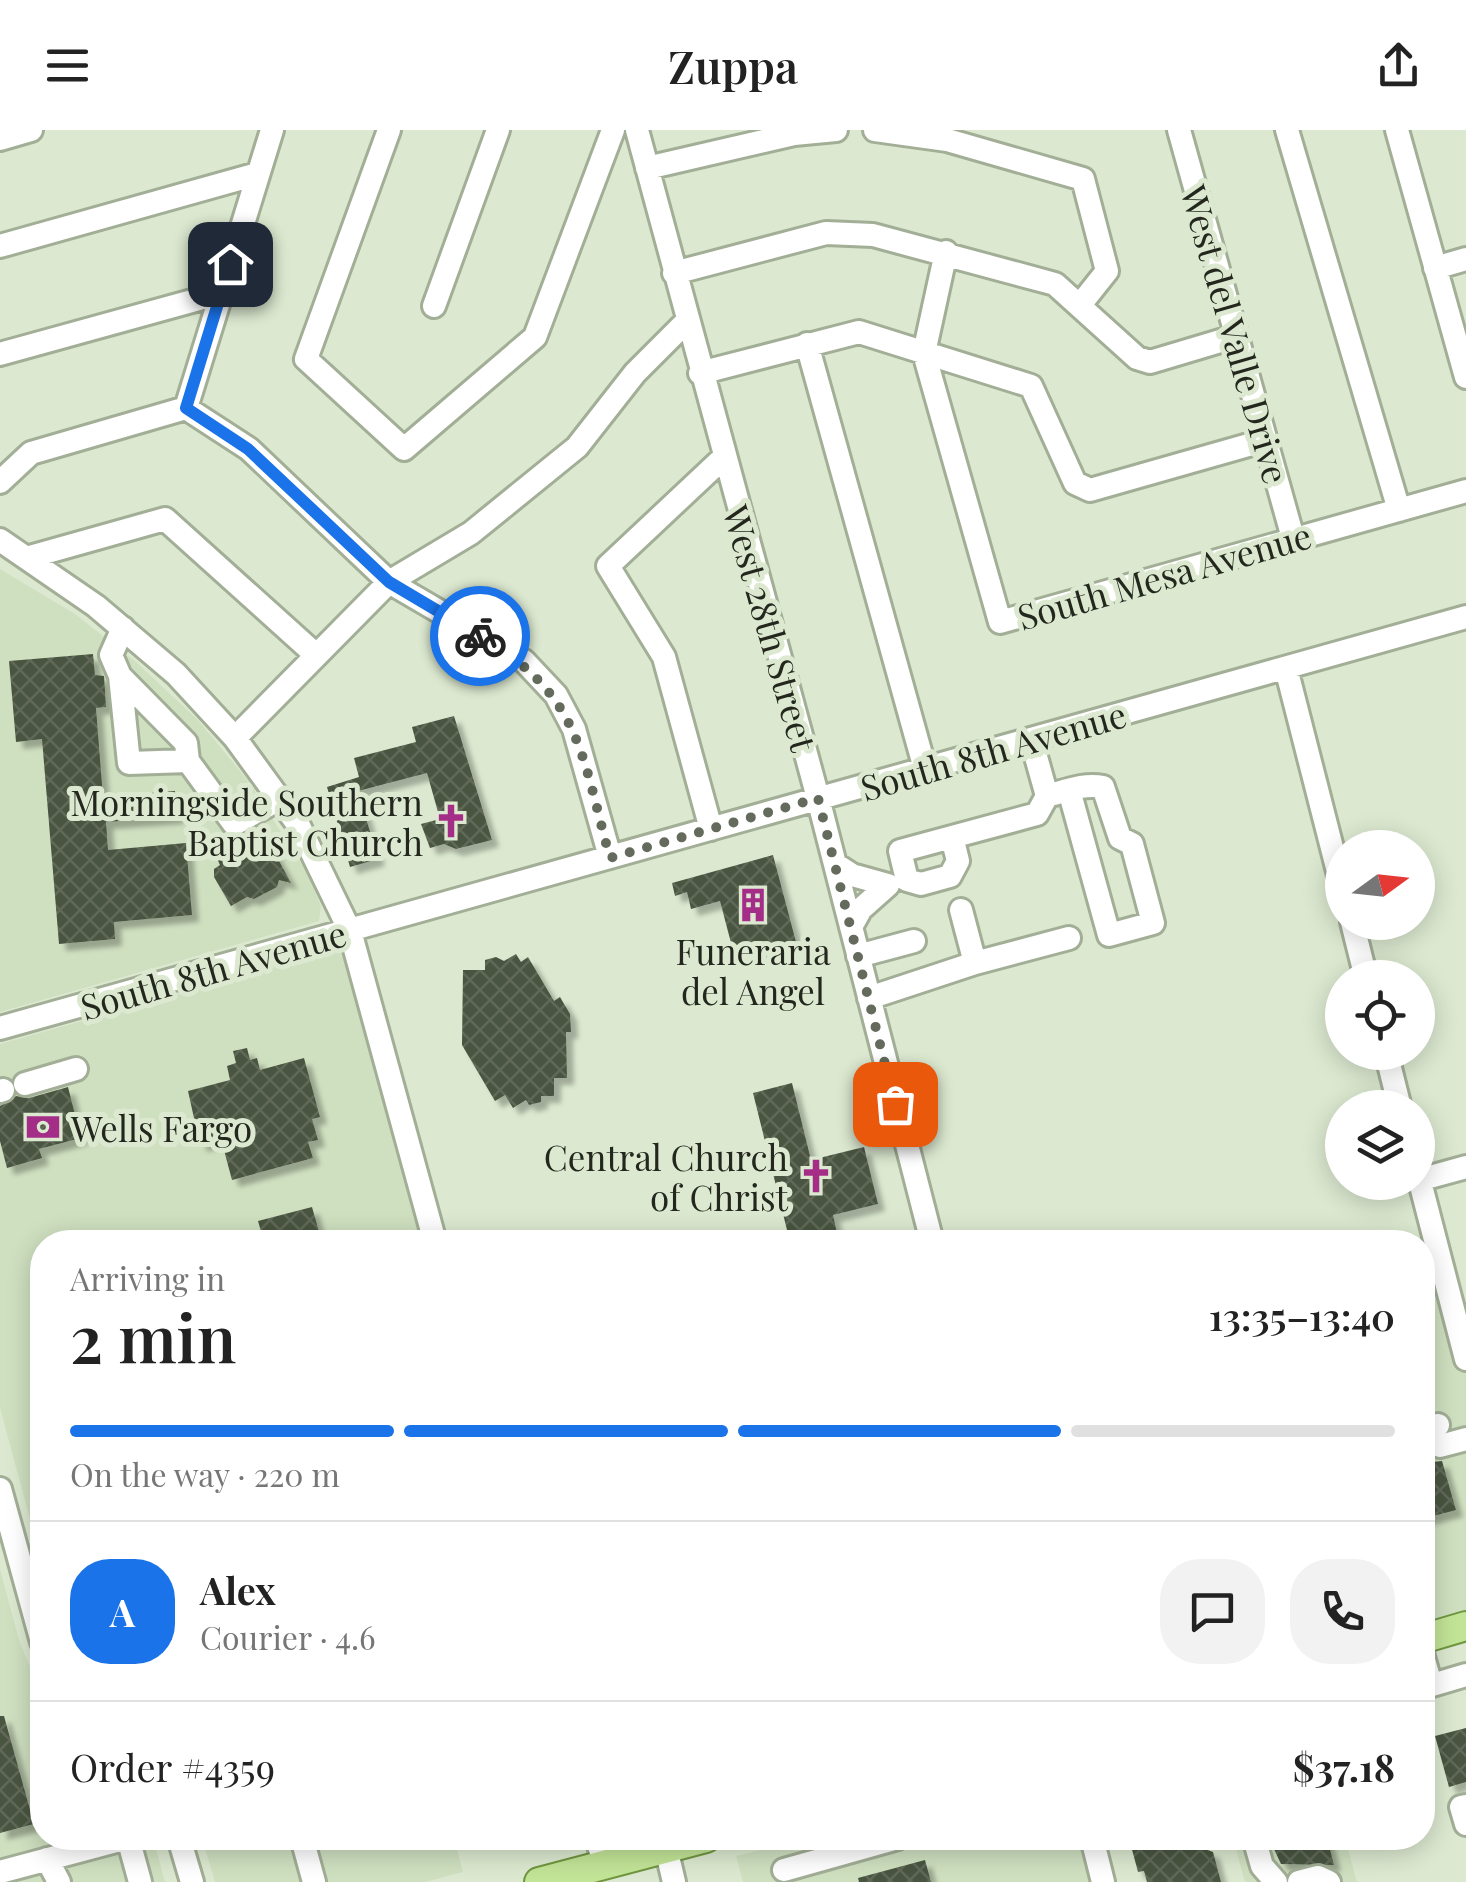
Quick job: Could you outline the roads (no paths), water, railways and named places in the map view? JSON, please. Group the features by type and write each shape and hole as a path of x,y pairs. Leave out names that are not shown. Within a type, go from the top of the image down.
{"main road":[{"path":"1435,1635 1466,1626"},
{"path":"539,1882 600,1851"}],"street":[{"path":"0,139 32,130"},
{"path":"186,408 272,130"},
{"path":"389,130 306,359 404,450 535,338 614,130"},
{"path":"434,306 498,130"},
{"name":"West 28th Street","path":"636,130 818,798 929,1230"},
{"path":"646,168 794,134 836,130"},
{"path":"875,130 947,140 1083,180 1107,272 1080,306"},
{"name":"West del Valle Drive","path":"1179,130 1293,538"},
{"path":"1287,130 1400,510"},
{"path":"1397,130 1466,377"},
{"path":"0,246 257,174"},
{"path":"674,273 826,233 873,235 1055,284 1137,358 1150,362 1237,336"},
{"name":"South Mesa Avenue","path":"946,252 924,354 1000,622 1466,492"},
{"path":"1435,268 1466,260"},
{"path":"0,354 220,293"},
{"path":"235,738 389,582 470,533 577,447 634,373 686,322"},
{"path":"700,374 859,332 1032,386 1075,483 1090,490 1266,440"},
{"path":"807,344 926,768"},
{"path":"0,482 31,453 186,408 248,449 389,582 524,662 556,696 574,730 610,858"},
{"path":"710,829 664,657 608,566 723,458"},
{"path":"26,558 165,519 316,655"},
{"path":"0,540 123,628 176,674 235,738 281,798 321,866 350,931 433,1230"},
{"name":"South 8th Avenue","path":"0,1028 1466,617"},
{"path":"123,628 111,656 120,676 129,763 188,760"},
{"path":"1286,668 1327,830"},
{"path":"120,676 186,742 188,760 234,824 281,798"},
{"path":"851,927 861,909 897,882 900,851 1037,814 1058,793 1091,784 1103,787 1120,838 1132,844 1153,924 1109,935 1058,793 1031,739"},
{"path":"835,864 852,874 921,884 950,876 958,861 952,837"},
{"path":"961,910 976,963"},
{"path":"868,998 1068,938"},
{"path":"858,956 914,941"},
{"path":"9,1088 76,1069"},
{"path":"1435,1174 1466,1168"},
{"path":"1425,1200 1434,1230"},
{"path":"1435,1232 1460,1314 1466,1358"},
{"path":"1435,1433 1466,1439"},
{"path":"0,1488 30,1598"},
{"path":"1435,1684 1466,1675"},
{"path":"1466,1806 1462,1807 1466,1824"},
{"path":"10,1874 50,1873 101,1850"},
{"path":"131,1850 140,1882"},
{"path":"183,1850 192,1882"},
{"path":"305,1850 314,1882"},
{"path":"666,1850 674,1882"},
{"path":"784,1870 811,1872 835,1850"},
{"path":"1095,1850 1103,1882"},
{"path":"1257,1850 1262,1866 1276,1882"},
{"path":"1299,1882 1318,1878 1329,1882"}],"place":[{"name":"Morningside Southern Baptist Church","path":"451,821"},
{"name":"Funeraria del Angel","path":"753,905"},
{"name":"Wells Fargo","path":"43,1127"},
{"name":"Central Church of Christ","path":"816,1176"}]}
